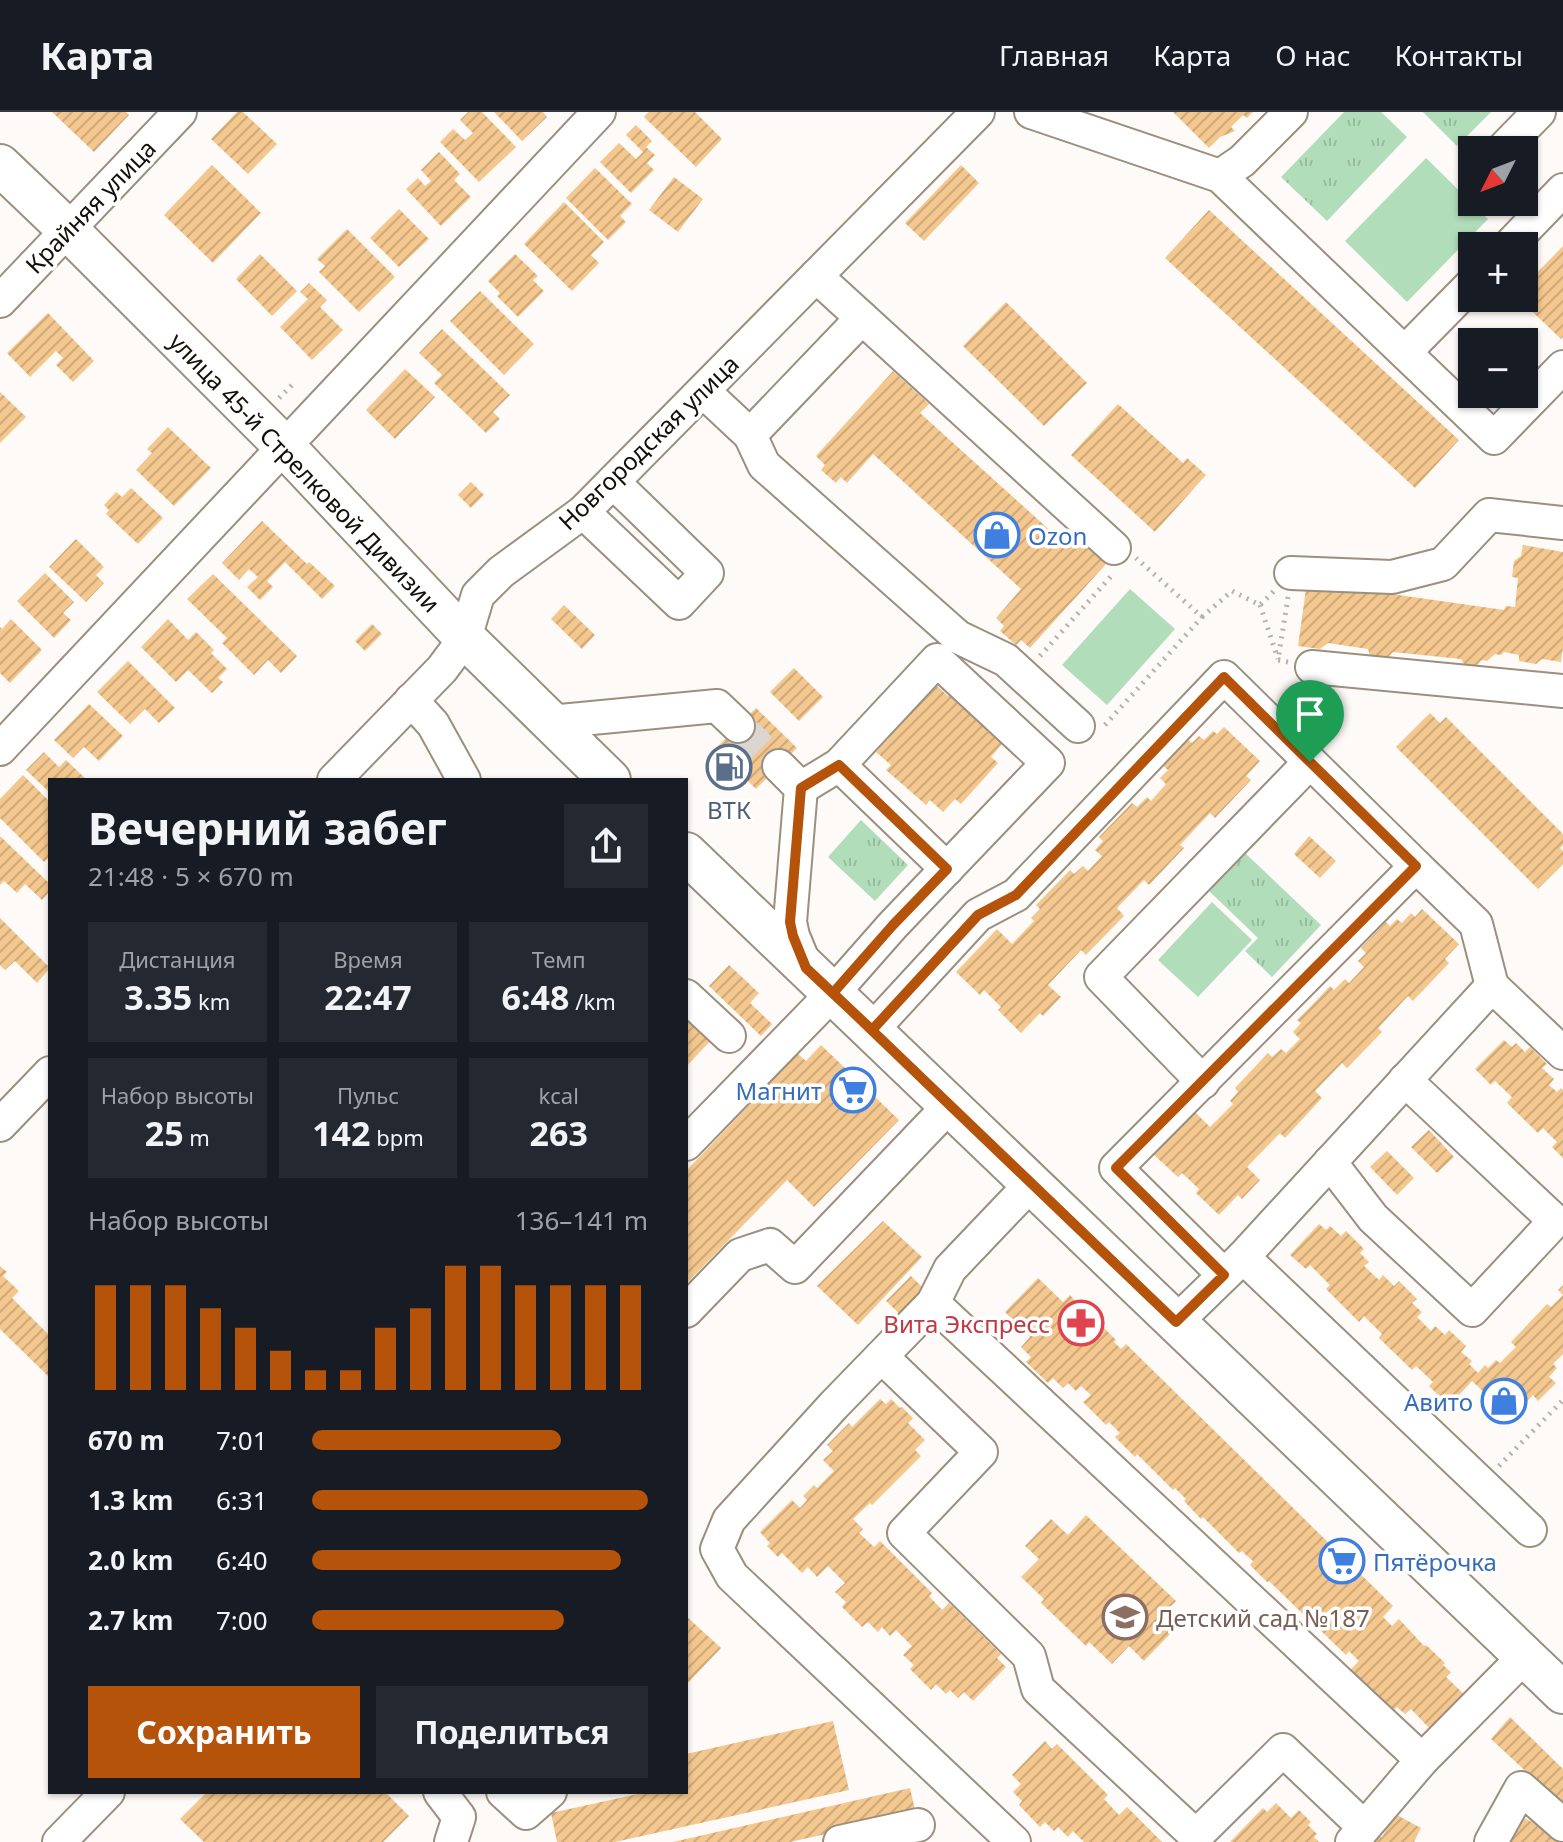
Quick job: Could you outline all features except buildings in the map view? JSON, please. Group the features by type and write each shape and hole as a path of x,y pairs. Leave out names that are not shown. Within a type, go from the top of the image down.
{"main road":[{"name":"улица 45-й Стрелковой Дивизии","path":"0,165 284,446 465,638 608,778"},
{"path":"688,855 1563,1693"}],"street":[{"name":"Крайняя улица","path":"0,301 180,112"},
{"path":"0,749 599,112"},
{"name":"Новгородская улица","path":"336,778 442,669 465,638 478,595 501,572 583,512 978,112"},
{"path":"1031,112 1097,122 1220,176 1494,438 1563,367"},
{"path":"1220,176 1242,161 1291,112"},
{"path":"1516,136 1539,112"},
{"path":"1522,232 1563,190"},
{"path":"816,276 1122,555"},
{"path":"1405,352 1458,298"},
{"path":"750,435 862,318"},
{"path":"703,391 750,435 764,465 958,637 1006,660 1078,726"},
{"path":"583,512 679,603 707,573 613,482"},
{"path":"1291,573 1392,577 1443,564 1489,515 1563,523"},
{"path":"688,1142 819,980 893,925 1048,763 937,660 839,765 790,777 790,922 793,936 819,980"},
{"path":"1312,667 1563,691"},
{"path":"872,1030 978,915 1016,895 1224,677 1476,924 1492,986 1563,1053"},
{"path":"411,700 433,724 463,778"},
{"path":"550,722 717,706 738,726"},
{"path":"1203,1082 1101,977 1310,762"},
{"path":"839,765 947,869"},
{"path":"1416,866 1116,1168 1233,1266 1482,1484 1530,1530"},
{"path":"1176,1322 1233,1266 1492,986"},
{"path":"688,998 729,1036"},
{"path":"0,1125 48,1075"},
{"path":"1330,1162 1373,1218 1472,1310 1555,1221 1405,1080"},
{"path":"688,1309 740,1255 770,1245 795,1267 950,1105"},
{"path":"1014,1842 732,1576 717,1549 729,1520 933,1303 950,1269 1031,1184"},
{"path":"933,1303 1422,1760"},
{"path":"882,1357 981,1452 904,1533 1029,1656 1038,1689 1196,1836 1283,1750 1358,1834 1422,1760 1524,1657"},
{"path":"1491,1842 1521,1788 1563,1825"},
{"path":"59,1842 106,1794"},
{"path":"442,1794 459,1817 451,1842"},
{"path":"505,1794 526,1813 548,1794"},
{"path":"840,1842 918,1825"}],"path":[{"path":"1023,674 1122,555 1202,617"},
{"path":"1260,605 1291,573"},
{"path":"1278,660 1291,573"},
{"path":"1078,726 1093,739 1202,617 1232,591 1260,605 1278,660"},
{"path":"1278,660 1312,667"},
{"path":"1482,1484 1563,1400"}],"green space":[{"path":"1344,112 1381,112 1407,137 1327,221 1281,177"},
{"path":"1423,112 1491,112 1467,136 1458,136 1457,146"},
{"path":"1426,158 1458,189 1458,216 1485,216 1488,219 1475,232 1458,232 1458,250 1407,302 1345,241"},
{"path":"1130,589 1175,629 1107,705 1062,665"},
{"path":"861,820 908,865 875,901 828,857"},
{"path":"1245,853 1321,925 1272,977 1245,951 1258,938 1209,891"},
{"path":"1212,902 1252,940 1198,997 1158,960"}],"tunnel":[{"path":"738,726 779,766"}],"place":[{"name":"Ozon","path":"997,535"},
{"name":"ВТК","path":"729,767"},
{"name":"Магнит","path":"853,1090"},
{"name":"Вита Экспресс","path":"1081,1323"},
{"name":"Авито","path":"1504,1401"},
{"name":"Пятёрочка","path":"1342,1561"},
{"name":"Детский сад №187","path":"1125,1617"}],"route":[{"path":"1310,762 1224,677 1016,895 978,915 872,1030 833,993 806,968 793,936 790,922 801,788 839,765 947,869 833,993 1176,1322 1224,1275 1116,1168 1416,866 1310,762"}]}
